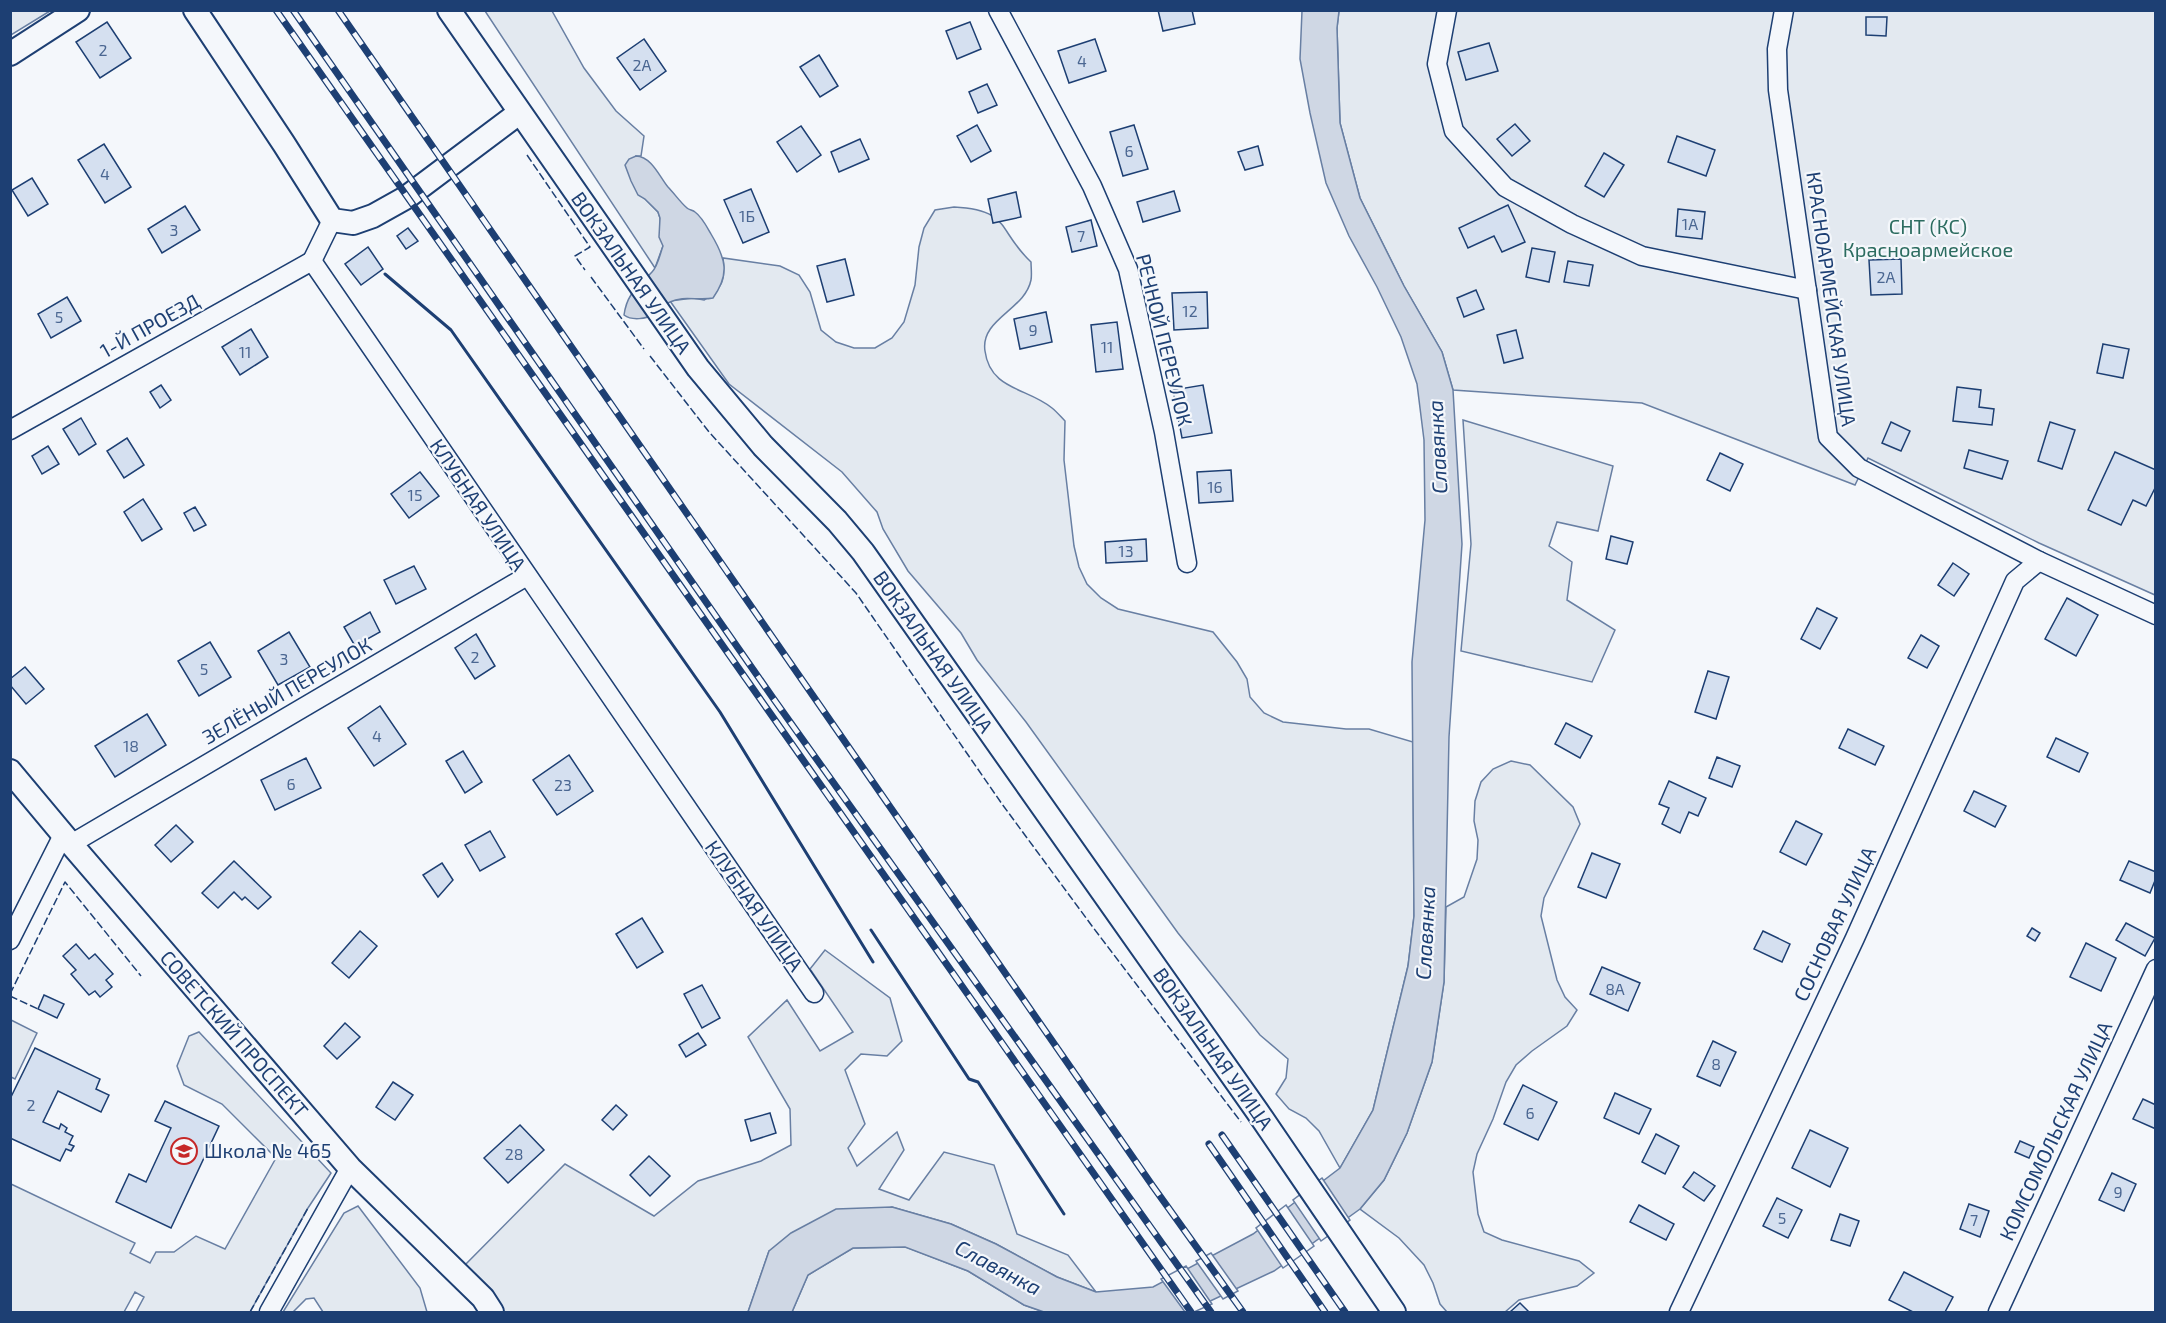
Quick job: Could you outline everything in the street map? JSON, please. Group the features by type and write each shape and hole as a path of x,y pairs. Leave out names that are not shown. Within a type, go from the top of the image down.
{"street":[{"path":"10,54 78,10"},
{"path":"195,10 332,220 353,224 373,216 399,201 519,113"},
{"name":"ВОКЗАЛЬНАЯ УЛИЦА","path":"449,10 698,368 763,446 837,521 863,552 1257,1111 1394,1312"},
{"name":"РЕЧНОЙ ПЕРЕУЛОК","path":"998,10 1092,186 1128,269 1164,432 1187,563"},
{"path":"1447,10 1437,64 1454,131 1504,187 1572,224 1642,256 1807,290"},
{"name":"КРАСНОАРМЕЙСКАЯ УЛИЦА","path":"1784,10 1777,49 1778,90 1828,437 1859,468 2039,561 2156,615"},
{"path":"312,261 332,220"},
{"name":"1-Й ПРОЕЗД","path":"10,430 312,261"},
{"name":"КЛУБНАЯ УЛИЦА","path":"312,261 814,993"},
{"name":"СОСНОВАЯ УЛИЦА","path":"1679,1312 1855,938 2015,581 2039,561"},
{"name":"ЗЕЛЁНЫЙ ПЕРЕУЛОК","path":"67,840 527,576"},
{"name":"СОВЕТСКИЙ ПРОСПЕКТ","path":"10,771 350,1168 483,1298 492,1312"},
{"path":"10,940 67,840"},
{"name":"КОМСОМОЛЬСКАЯ УЛИЦА","path":"1998,1312 2156,969"},
{"path":"269,1312 350,1168"}],"green space":[{"path":"11,10 50,10 50,11 11,35"},
{"path":"485,11 552,11 584,68 616,111 644,136 641,156 636,156 645,199 658,212 660,218 663,246 655,268"},
{"name":"СНТ (КС) Красноармейское","path":"1339,11 2155,11 2155,595 2039,543 1868,458 1855,485 1642,403 1453,390 1442,352 1404,286 1360,198 1340,123 1337,28"},
{"path":"954,207 985,212 994,217 1031,262 1031,278 1027,290 989,331 985,340 985,351 988,364 1002,381 1042,401 1065,421 1064,460 1074,546 1079,567 1087,584 1101,598 1118,609 1213,632 1237,662 1247,679 1250,697 1264,713 1283,722 1346,729 1369,729 1413,742 1414,916 1408,966 1373,1110 1340,1168 1319,1131 1306,1118 1289,1109 1276,1094 1286,1078 1288,1059 1260,1035 1178,933 1026,722 977,660 961,633 908,571 883,529 877,512 842,472 729,384 670,301 693,298 704,300 715,292 723,278 723,258 780,266 799,275 810,292 821,330 836,342 854,348 875,348 892,338 904,322 915,285 919,247 924,228 935,210"},
{"path":"1463,420 1613,466 1598,531 1557,522 1549,546 1572,562 1567,600 1615,630 1592,682 1461,651 1471,544"},
{"path":"1511,761 1530,765 1573,807 1580,824 1544,898 1541,916 1557,980 1565,997 1577,1010 1567,1026 1516,1065 1506,1082 1477,1154 1473,1172 1478,1214 1484,1232 1502,1240 1579,1261 1594,1273 1577,1286 1519,1300 1505,1312 1447,1312 1440,1304 1424,1265 1399,1238 1360,1209 1384,1180 1407,1133 1432,1062 1444,982 1446,907 1464,897 1477,859 1475,801 1481,782 1493,769"},
{"path":"825,950 890,998 902,1041 887,1056 861,1054 845,1070 865,1124 848,1148 857,1166 897,1132 904,1150 879,1189 909,1200 944,1152 994,1165 1017,1234 1068,1255 1096,1292 1057,1277 996,1244 951,1224 892,1207 769,1251 748,1312 504,1312 498,1301 463,1267 565,1164 654,1216 698,1181 761,1161 791,1145 790,1109 748,1037 787,1000 820,1051 853,1032 810,969"},
{"path":"11,1020 37,1033 15,1079 11,1077"},
{"path":"199,1032 331,1173 308,1208 250,1312 136,1312 144,1297 135,1292 124,1312 11,1312 11,1184 135,1243 130,1253 150,1263 156,1252 174,1252 196,1236 225,1249 276,1158 222,1104 184,1085 177,1066 189,1036"},
{"path":"358,1206 420,1288 427,1312 323,1312 314,1298 306,1299 293,1312 283,1312 344,1213"},
{"path":"906,1247 968,1271 1024,1305 1044,1312 792,1312 808,1275 853,1248"}],"water":[{"name":"Славянка","path":"1302,11 1339,11 1337,28 1340,123 1360,198 1404,286 1442,352 1453,390 1462,544 1449,737 1444,982 1432,1062 1407,1133 1384,1180 1360,1209 1274,1271 1187,1312 1044,1312 1024,1305 968,1271 905,1247 853,1248 808,1275 792,1312 748,1312 769,1251 791,1233 836,1209 892,1207 951,1224 996,1244 1057,1277 1096,1292 1153,1287 1253,1234 1340,1168 1373,1110 1408,966 1414,916 1412,662 1425,520 1424,440 1417,384 1401,337 1349,236 1326,183 1300,59"},
{"path":"636,156 651,163 682,203 702,219 720,251 724,266 722,281 713,298 675,300 655,314 639,319 624,315 625,307 634,291 654,269 663,246 659,237 658,212 638,195 625,165 629,159"}],"pier":[{"path":"1322,1178 1350,1220 1321,1241 1293,1200"},
{"path":"1286,1205 1314,1246 1283,1268 1256,1228"},
{"path":"1211,1253 1238,1291 1223,1299 1196,1261"},
{"path":"1186,1266 1212,1304 1194,1312 1185,1312 1161,1279"}],"building":[{"path":"1158,10 1192,10 1195,24 1163,31"},
{"path":"1866,17 1887,17 1886,36 1866,35"},
{"path":"107,22 131,58 100,78 76,42"},
{"path":"970,22 981,49 957,59 946,31"},
{"path":"644,39 666,71 640,90 617,58"},
{"path":"1095,39 1106,71 1069,83 1058,51"},
{"path":"1489,43 1498,71 1466,80 1458,52"},
{"path":"819,55 838,86 820,97 800,67"},
{"path":"987,84 997,105 978,113 969,92"},
{"path":"1515,124 1530,141 1512,156 1497,139"},
{"path":"977,125 991,151 971,162 957,136"},
{"path":"1134,125 1148,169 1123,176 1110,132"},
{"path":"801,126 821,155 797,172 777,142"},
{"path":"1677,136 1715,150 1706,176 1668,162"},
{"path":"860,139 869,159 839,172 831,152"},
{"path":"104,144 131,187 105,203 78,160"},
{"path":"1258,146 1263,165 1245,170 1238,152"},
{"path":"1604,153 1624,165 1604,197 1585,186"},
{"path":"32,178 48,204 28,216 12,190"},
{"path":"751,189 769,232 743,243 724,200"},
{"path":"1174,191 1180,211 1143,222 1137,202"},
{"path":"1016,192 1021,217 993,223 988,199"},
{"path":"1508,205 1525,242 1502,252 1494,236 1468,248 1459,228"},
{"path":"185,206 200,230 162,253 148,229"},
{"path":"1678,209 1705,212 1702,239 1676,236"},
{"path":"1091,220 1097,246 1072,252 1066,227"},
{"path":"408,228 418,241 406,249 397,236"},
{"path":"368,247 383,269 361,285 345,264"},
{"path":"1532,248 1555,252 1549,282 1526,277"},
{"path":"845,259 854,295 827,302 817,266"},
{"path":"1901,259 1902,294 1871,295 1869,260"},
{"path":"1568,261 1593,265 1589,286 1564,282"},
{"path":"1476,290 1484,309 1464,317 1457,298"},
{"path":"1207,292 1208,328 1174,330 1172,293"},
{"path":"67,297 81,321 51,338 38,314"},
{"path":"1046,312 1052,342 1020,349 1014,319"},
{"path":"1117,322 1123,369 1096,372 1091,325"},
{"path":"251,329 268,357 240,375 222,347"},
{"path":"1516,330 1523,358 1504,363 1497,335"},
{"path":"2103,344 2129,349 2123,378 2097,373"},
{"path":"161,385 171,400 160,408 150,392"},
{"path":"1203,385 1212,433 1182,438 1173,390"},
{"path":"1957,387 1981,390 1979,407 1994,409 1992,425 1953,421"},
{"path":"81,418 96,444 79,455 63,429"},
{"path":"1891,422 1910,431 1901,451 1882,443"},
{"path":"2050,422 2075,430 2062,469 2038,461"},
{"path":"127,438 144,465 124,478 107,451"},
{"path":"48,446 59,464 42,474 32,456"},
{"path":"1969,450 2008,461 2002,479 1964,468"},
{"path":"2115,452 2156,470 2156,486 2146,506 2133,500 2121,525 2088,510"},
{"path":"1720,453 1743,464 1730,491 1707,480"},
{"path":"1231,470 1233,501 1199,503 1197,472"},
{"path":"420,472 439,496 409,518 391,494"},
{"path":"143,499 162,529 142,541 124,512"},
{"path":"195,507 206,525 194,531 184,513"},
{"path":"1611,536 1633,542 1627,564 1606,559"},
{"path":"1146,539 1147,561 1106,563 1105,542"},
{"path":"1953,563 1969,574 1954,596 1938,585"},
{"path":"414,566 426,589 396,604 384,580"},
{"path":"2067,598 2098,615 2076,656 2045,639"},
{"path":"1817,608 1837,618 1820,649 1801,639"},
{"path":"370,612 380,632 355,646 344,627"},
{"path":"289,632 310,667 278,685 258,651"},
{"path":"476,634 495,666 475,679 455,648"},
{"path":"1921,635 1939,646 1927,668 1908,658"},
{"path":"210,642 231,677 199,696 178,661"},
{"path":"25,667 44,689 26,704 10,685 10,679"},
{"path":"1708,671 1729,677 1716,719 1695,712"},
{"path":"380,706 406,744 374,766 348,728"},
{"path":"147,714 166,745 115,777 95,746"},
{"path":"1566,723 1592,736 1580,758 1555,744"},
{"path":"1848,729 1884,746 1875,765 1839,748"},
{"path":"2056,738 2088,753 2079,772 2047,757"},
{"path":"463,751 482,782 465,793 446,761"},
{"path":"569,755 593,791 557,815 533,780"},
{"path":"1717,757 1740,766 1732,787 1709,778"},
{"path":"306,758 321,788 275,810 261,780"},
{"path":"1669,781 1706,798 1698,816 1689,812 1680,833 1662,824 1669,808 1659,804"},
{"path":"1974,791 2006,806 1995,827 1964,811"},
{"path":"1796,821 1822,834 1806,865 1780,852"},
{"path":"176,825 193,842 171,862 155,845"},
{"path":"490,831 505,857 480,871 465,845"},
{"path":"1592,853 1620,864 1606,898 1578,887"},
{"path":"234,861 271,897 258,909 245,897 242,900 234,892 218,908 202,893"},
{"path":"2129,861 2156,872 2150,893 2120,880"},
{"path":"442,863 453,880 438,897 423,875"},
{"path":"642,918 663,952 637,968 616,934"},
{"path":"2126,923 2155,938 2145,956 2116,940"},
{"path":"2032,928 2040,933 2035,941 2027,936"},
{"path":"360,931 377,946 349,978 332,963"},
{"path":"1763,931 1790,944 1782,962 1754,949"},
{"path":"2086,943 2116,958 2101,991 2070,977"},
{"path":"76,944 89,959 95,954 113,974 106,980 112,987 100,997 95,991 89,995 71,974 76,970 63,956"},
{"path":"1602,967 1640,983 1628,1011 1590,994"},
{"path":"702,985 720,1018 702,1028 684,994"},
{"path":"44,995 64,1004 57,1018 38,1009"},
{"path":"345,1023 360,1037 337,1059 324,1046"},
{"path":"698,1033 706,1045 686,1057 679,1045"},
{"path":"1713,1041 1736,1052 1720,1086 1697,1076"},
{"path":"35,1048 100,1079 96,1089 109,1095 101,1112 58,1091 43,1122 59,1129 61,1124 67,1128 65,1132 73,1136 69,1144 74,1146 71,1151 66,1149 60,1161 10,1138 10,1099"},
{"path":"393,1082 413,1095 395,1120 376,1107"},
{"path":"1523,1085 1557,1102 1538,1140 1504,1124"},
{"path":"1615,1093 1651,1109 1639,1134 1604,1118"},
{"path":"2143,1099 2156,1105 2156,1129 2133,1119"},
{"name":"Школа № 465","path":"165,1101 219,1126 171,1228 116,1202 129,1174 146,1182 171,1128 155,1121"},
{"path":"616,1105 627,1115 613,1130 602,1120"},
{"path":"770,1113 776,1133 751,1141 745,1120"},
{"path":"520,1125 544,1150 508,1183 484,1158"},
{"path":"1810,1130 1848,1148 1830,1187 1792,1168"},
{"path":"1656,1134 1679,1146 1665,1174 1642,1162"},
{"path":"2020,1141 2034,1147 2029,1158 2015,1152"},
{"path":"649,1156 670,1176 650,1196 630,1175"},
{"path":"1694,1172 1715,1186 1704,1201 1683,1187"},
{"path":"2112,1173 2136,1184 2124,1211 2099,1200"},
{"path":"1777,1198 1802,1210 1788,1238 1763,1226"},
{"path":"1969,1204 1989,1211 1980,1237 1960,1229"},
{"path":"1639,1205 1674,1224 1666,1240 1630,1222"},
{"path":"1840,1214 1859,1221 1850,1246 1831,1240"},
{"path":"1904,1272 1953,1297 1945,1312 1913,1312 1889,1300"},
{"path":"1520,1303 1529,1312 1510,1312"}],"railway":[{"path":"276,10 1191,1312"},
{"path":"293,10 773,698 1211,1312"},
{"path":"338,10 1152,1185 1243,1312"},
{"path":"1222,1135 1345,1312"},
{"path":"1209,1144 1325,1312"}],"fence":[{"path":"527,155 590,247 575,256 585,270"},
{"path":"591,277 644,349"},
{"path":"650,356 709,432 856,593 1002,804 1241,1122"},
{"path":"10,994 65,882 141,976"},
{"path":"10,996 38,1009"},
{"path":"250,1312 308,1208"}],"wall":[{"path":"385,274 451,330 720,712 873,962"},
{"path":"871,930 969,1079 978,1082 1064,1214"}],"place":[{"name":"Школа № 465","path":"184,1151"}]}
